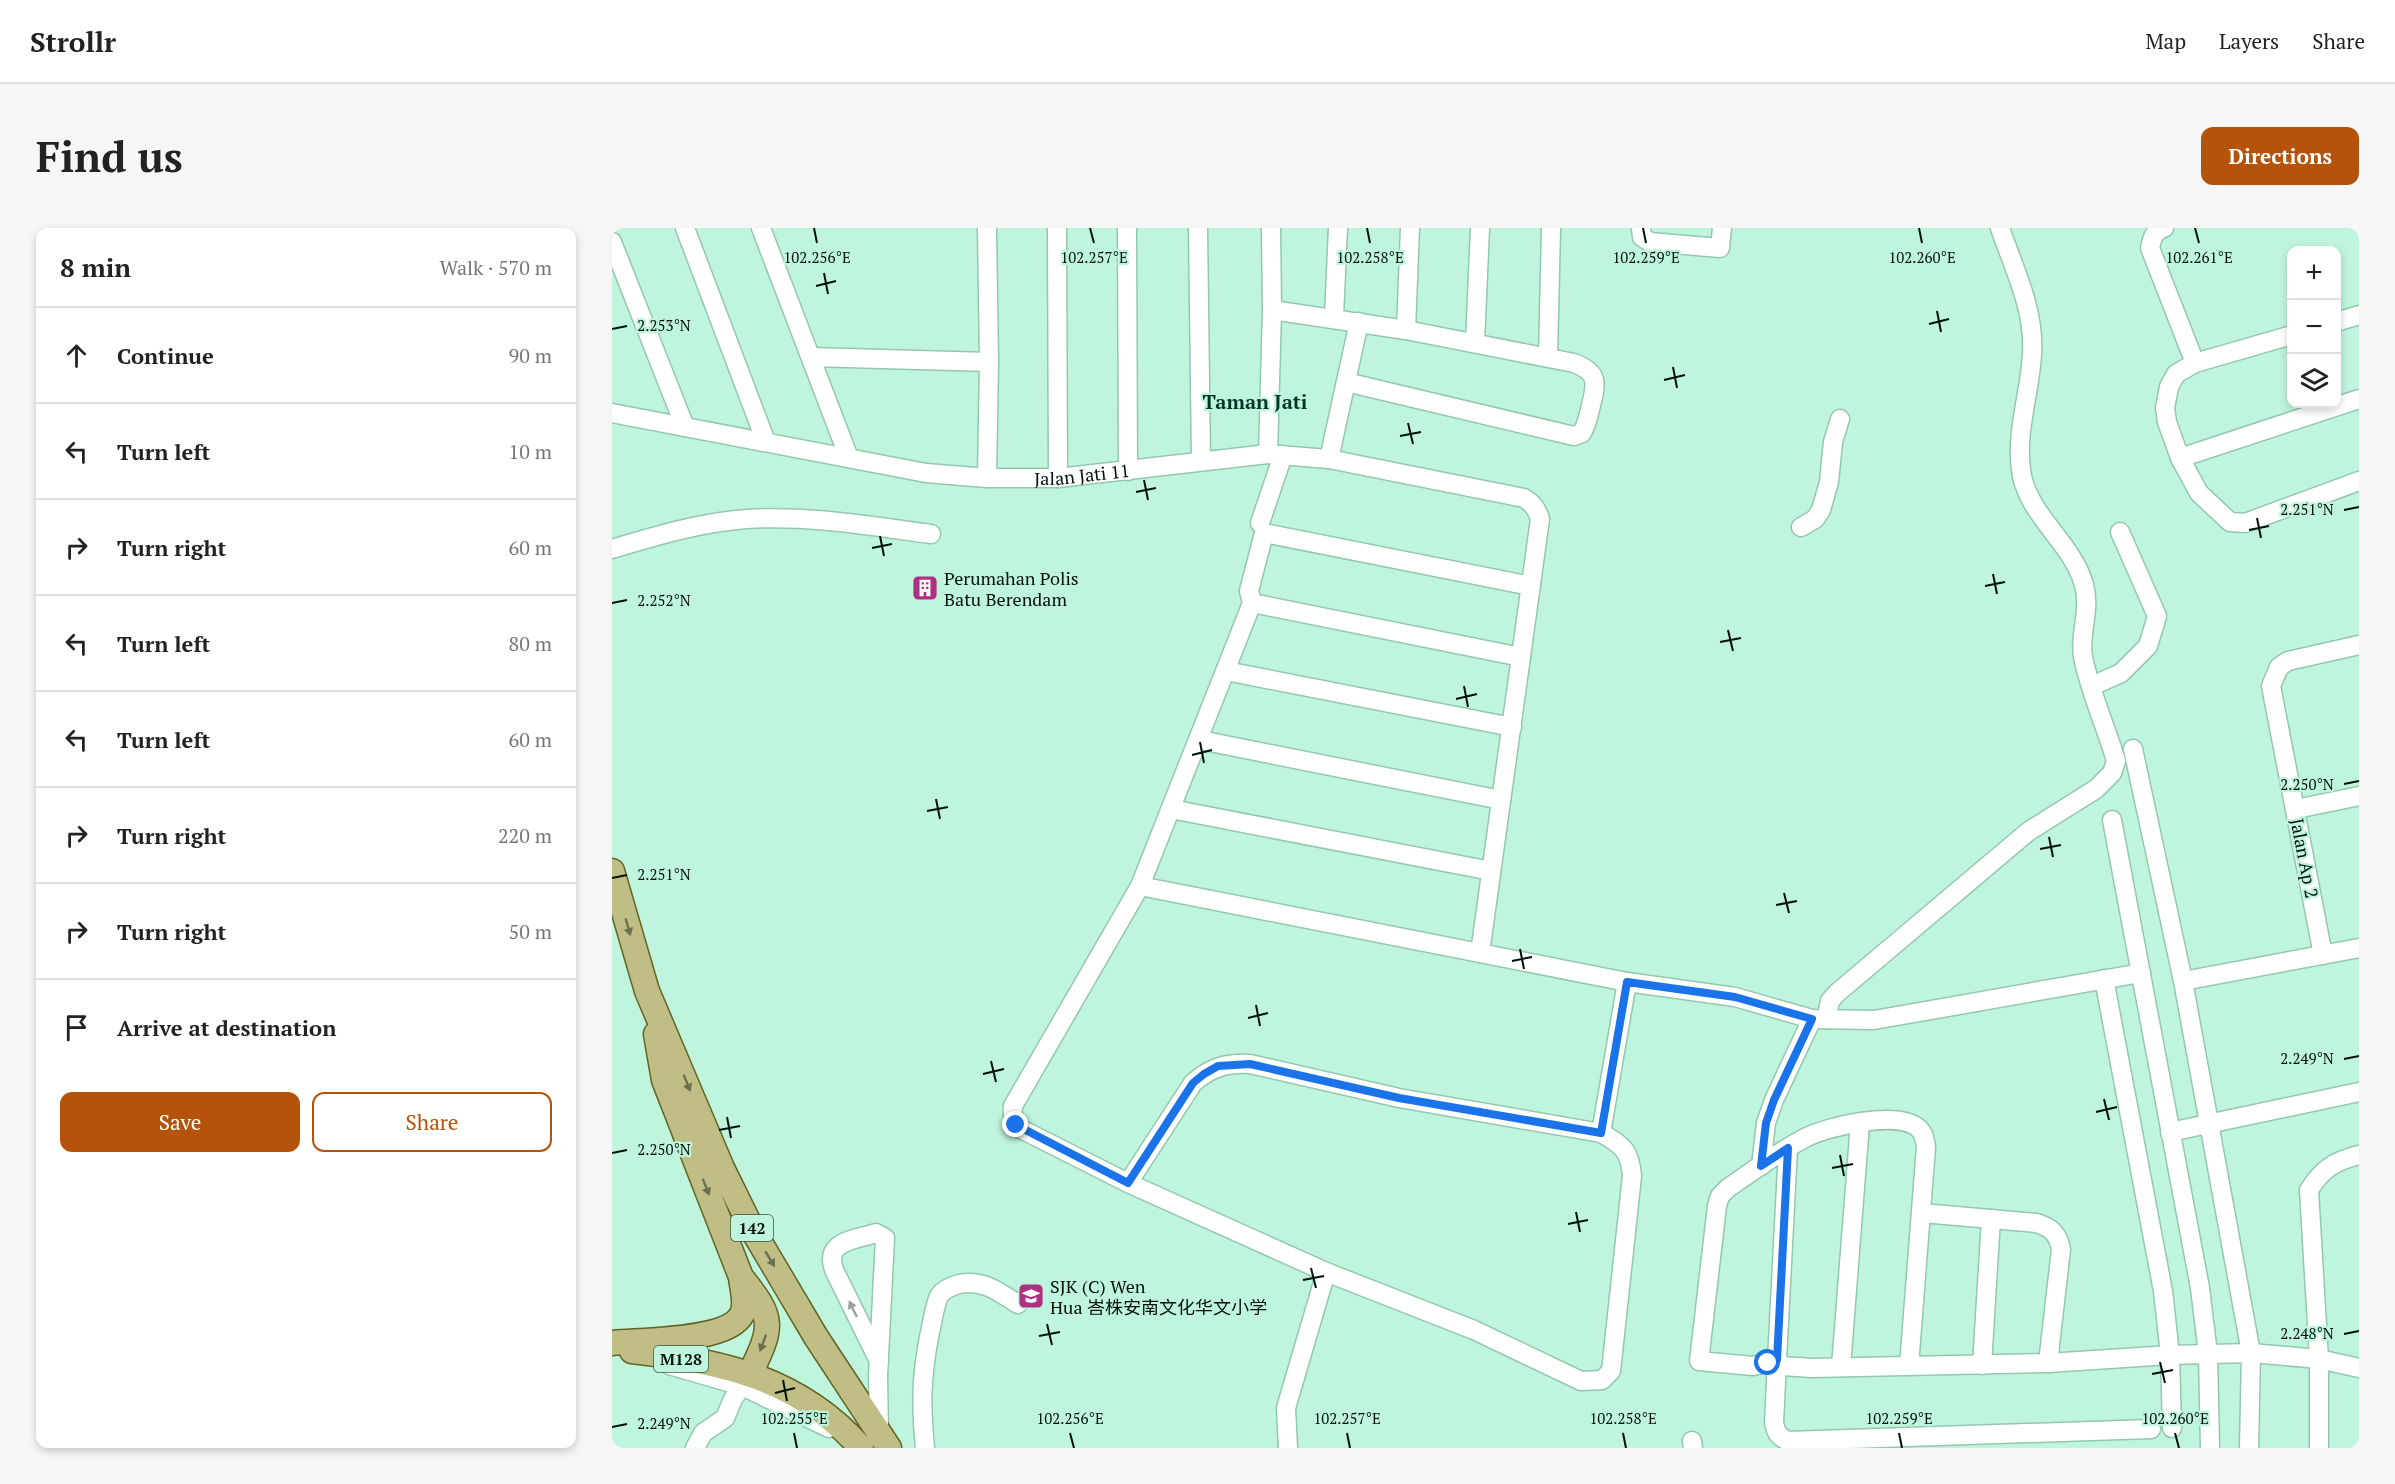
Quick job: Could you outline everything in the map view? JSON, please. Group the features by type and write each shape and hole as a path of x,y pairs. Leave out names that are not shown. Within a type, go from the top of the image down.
{"main road":[{"name":"142","path":"612,871 647,991 712,1146 752,1229 816,1337 871,1443"},
{"path":"615,1347 713,1334 728,1328 742,1314 741,1277 664,1080 647,991"},
{"path":"741,1277 763,1306 768,1324 766,1336 746,1380 766,1379 806,1399 842,1428 871,1443"},
{"name":"M128","path":"615,1347 726,1366 746,1380"}],"street":[{"path":"686,228 766,442"},
{"path":"761,228 849,458"},
{"path":"987,228 989,362 987,478"},
{"path":"1057,228 1058,478"},
{"path":"1127,228 1128,471"},
{"path":"1198,228 1201,460"},
{"path":"1260,523 1276,455 1271,228"},
{"path":"1334,317 1338,228"},
{"path":"1406,330 1410,228"},
{"path":"1475,343 1480,228"},
{"path":"1548,357 1551,228"},
{"path":"1641,228 1642,237 1650,242 1720,248 1722,228"},
{"path":"1761,1166 1766,1123 1774,1100 1819,1019 1837,993 2029,831 2096,789 2112,773 2116,761 2083,657 2081,636 2087,611 2085,587 2076,562 2032,500 2023,478 2019,456 2030,383 2032,334 2025,298 2000,228"},
{"path":"2162,229 2152,238 2150,248 2195,363"},
{"path":"612,242 685,427"},
{"path":"1272,310 1334,317 1548,357 1585,367 1593,374 1596,386 1587,424 1581,433 1565,435 1346,382"},
{"path":"2341,321 2359,315"},
{"path":"1329,459 1359,322"},
{"path":"2287,336 2195,363 2176,374 2169,387 2165,408 2167,422 2180,458 2199,493 2230,522 2245,523 2359,481"},
{"path":"811,357 989,362"},
{"path":"2180,458 2359,399"},
{"name":"Jalan Jati 11","path":"612,412 926,472 987,478 1058,478 1201,460 1276,455 1329,459 1524,498 1537,510 1540,519 1531,586"},
{"path":"1801,527 1815,519 1821,510 1829,482 1833,442 1840,419"},
{"path":"612,549 688,529 746,519 796,519 931,534"},
{"path":"2092,686 2121,673 2148,646 2157,616 2120,532"},
{"path":"1128,1183 1193,1083 1218,1066 1233,1064 1250,1064 1399,1098 1601,1133 1617,1141 1626,1151 1631,1162 1632,1176 1614,1361 1611,1371 1602,1380 1581,1381 1474,1330 1326,1272 1128,1183 1016,1125 1012,1113 1013,1106 1140,886 1200,740 1252,603 1249,591 1264,533 1531,586 1480,953"},
{"path":"1252,603 1521,657"},
{"name":"Jalan Ap 2","path":"2324,955 2296,809 2271,696 2273,676 2279,667 2288,661 2359,645"},
{"path":"1226,671 1512,727"},
{"path":"1200,740 1501,800"},
{"path":"2133,749 2183,981 2251,1353 2249,1448"},
{"path":"2296,809 2359,796"},
{"path":"1172,809 1491,871"},
{"path":"2112,820 2200,1288 2208,1354 2210,1448"},
{"path":"1140,886 1627,982 1735,997 1819,1019 1874,1020 2140,973"},
{"path":"2183,981 2359,948"},
{"path":"2104,979 2163,1291 2170,1355 2172,1428"},
{"path":"1601,1133 1627,982"},
{"path":"2170,1132 2359,1092"},
{"path":"1777,1360 1753,1366 1699,1361 1720,1196 1728,1188 1807,1137 1860,1123 1891,1121 1918,1127 1925,1137 1926,1147 1909,1366"},
{"path":"1841,1366 1860,1123"},
{"path":"1788,1148 1773,1423 1780,1438 1788,1441 2151,1429"},
{"path":"2319,1448 2319,1359 2309,1190 2320,1172 2359,1155"},
{"path":"1922,1213 2046,1225 2059,1239 2061,1249 2048,1363"},
{"path":"1982,1365 1991,1219"},
{"path":"871,1443 879,1361 885,1238 876,1233 843,1243 836,1247 832,1257 835,1272 879,1361"},
{"path":"1288,1448 1286,1408 1326,1272"},
{"path":"925,1448 921,1411 923,1369 940,1295 952,1286 968,1282 995,1289 1018,1304"},
{"path":"1777,1360 1779,1364 1787,1368 2048,1363 2170,1355 2251,1353 2319,1359 2359,1368"},
{"path":"695,1448 703,1433 725,1418 733,1399 746,1380"}],"place":[{"name":"Perumahan Polis Batu Berendam","path":"925,588"},
{"name":"SJK (C) Wen Hua 峇株安南文化华文小学","path":"1031,1296"}],"district":[{"name":"Taman Jati","path":"1255,401"}],"route":[{"path":"1016,1125 1128,1183 1193,1083 1218,1066 1250,1064 1399,1098 1601,1133 1627,982 1694,990 1768,1005 1812,1019 1783,1077 1766,1123 1761,1166 1788,1148 1777,1360 1768,1363"}]}
